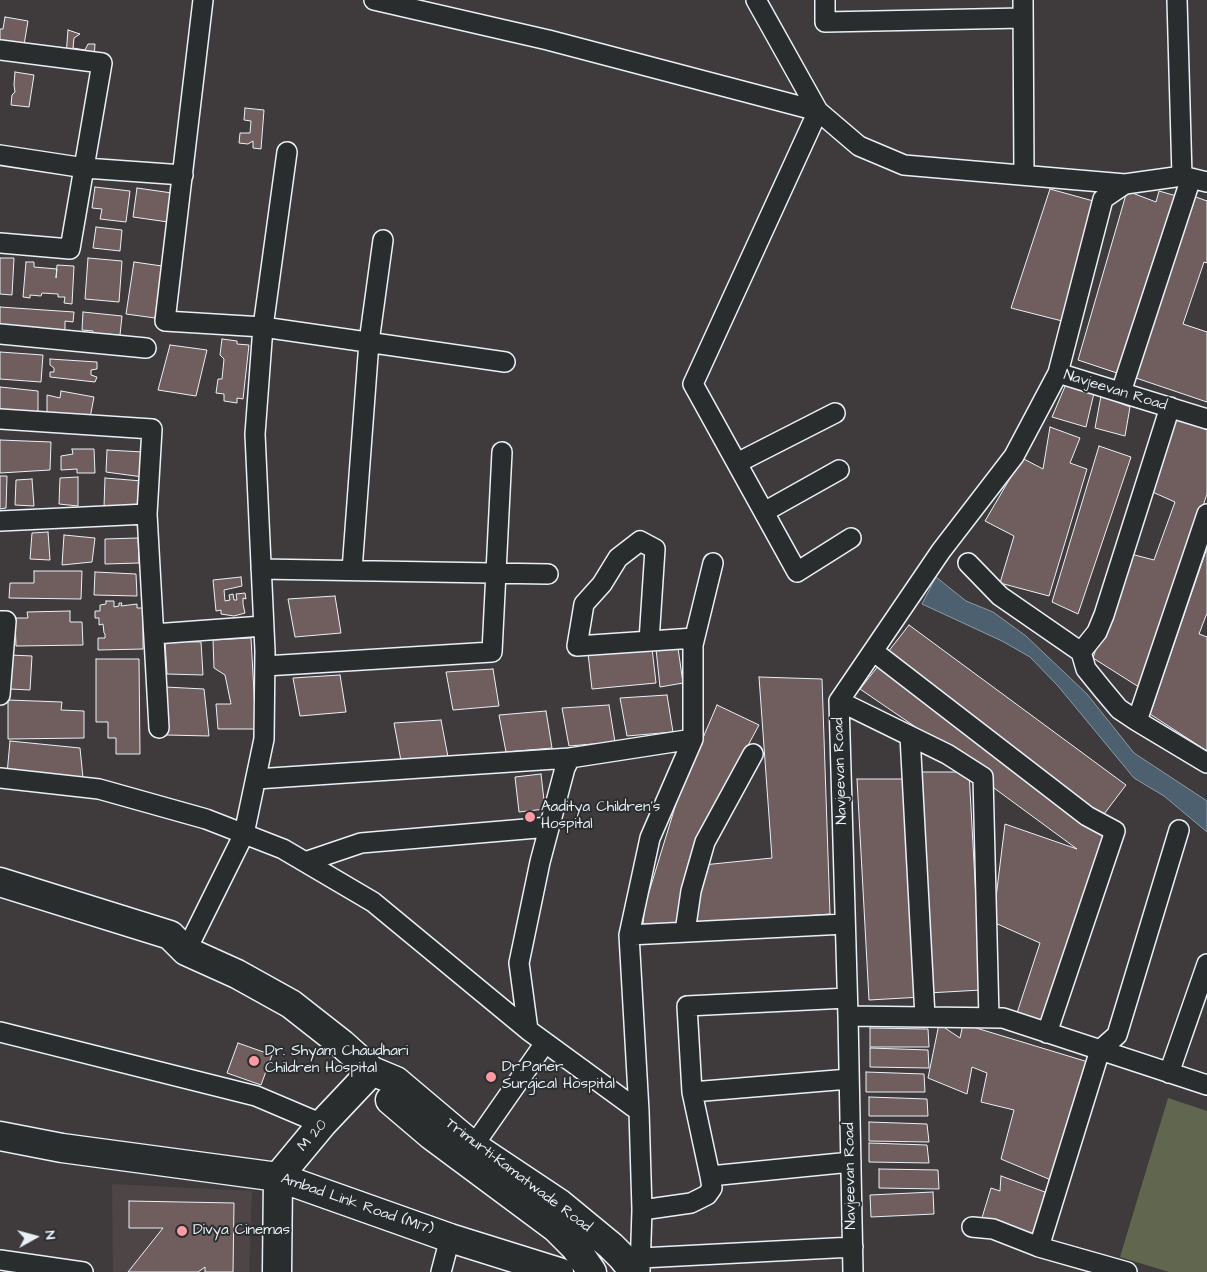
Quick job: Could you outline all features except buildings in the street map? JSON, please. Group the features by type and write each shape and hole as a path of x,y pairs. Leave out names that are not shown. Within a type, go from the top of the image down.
{"street":[{"path":"204,0 165,321 263,327 505,362"},
{"path":"374,0 548,40 818,111"},
{"path":"756,0 818,111 859,146 904,165 1125,184 1193,178"},
{"path":"825,0 825,22 1023,9 1024,175"},
{"path":"1122,392 1193,178 1177,0"},
{"path":"0,50 102,63 70,249 0,243"},
{"path":"818,111 693,384 797,572 851,538"},
{"path":"186,951 244,834 264,739 265,666 255,434 263,327 288,152"},
{"path":"0,155 84,168 183,175"},
{"path":"1058,372 1103,199 1125,184"},
{"path":"352,570 369,342 383,240"},
{"path":"0,334 146,348"},
{"name":"Navjeevan Road","path":"853,1272 839,701 941,551 1014,456 1058,372 1207,419"},
{"path":"1081,652 1097,632 1104,615 1170,407"},
{"path":"737,463 835,413"},
{"path":"0,419 152,429 148,514 159,728"},
{"path":"265,666 492,652 502,452"},
{"path":"764,512 839,470"},
{"path":"0,521 148,514"},
{"path":"1137,721 1207,514"},
{"path":"649,641 655,549 640,541 618,558 602,584 584,604 577,646 694,638"},
{"path":"713,563 693,645 693,740 650,838 629,935 639,1111 642,1210 638,1267 853,1247"},
{"path":"968,563 1000,596 1081,652 1086,669 1119,709 1207,763"},
{"path":"261,568 548,574"},
{"path":"0,621 6,621 0,695"},
{"path":"154,634 263,626"},
{"path":"873,651 1087,816 1115,831 1047,1033"},
{"path":"839,701 947,754 983,776 989,1018"},
{"path":"910,736 925,1017"},
{"path":"256,779 570,758 693,740"},
{"path":"685,932 691,891 705,842 753,754"},
{"path":"528,1030 519,964 540,862 564,768 570,758"},
{"path":"0,778 100,789 206,819 283,849 373,902 528,1030 639,1111"},
{"path":"305,862 361,843 549,827"},
{"path":"1039,1247 1100,1050 1117,1035 1180,830"},
{"name":"Trimurti-Kamatwade Road","path":"0,882 170,935 186,951 237,974 291,1004 372,1071 384,1095 431,1135 468,1153 560,1204 622,1257 638,1267"},
{"name":"Trimurti-Kamatwade Road","path":"0,898 166,953 186,951"},
{"path":"629,935 845,924"},
{"path":"1169,1073 1207,964"},
{"path":"642,1210 691,1203 707,1195 712,1188 692,1092 687,1006 847,1007 925,1017 1003,1018 1207,1085"},
{"path":"0,1032 256,1096 322,1124"},
{"path":"468,1153 545,1043"},
{"name":"M 20","path":"278,1177 322,1124 372,1071"},
{"path":"692,1092 849,1079"},
{"name":"Ambad Link Road (M17)","path":"1,1137 71,1149 278,1177 450,1238 559,1272"},
{"name":"Trimurti-Kamatwade Road","path":"468,1153 556,1228 575,1247 592,1272"},
{"path":"710,1176 851,1162"},
{"path":"277,1272 278,1177"},
{"path":"972,1227 993,1229 1039,1247 1127,1272"},
{"path":"442,1272 450,1238"},
{"path":"0,1260 81,1272"}],"shaded area":[{"name":"Divya Cinemas","path":"112,1184 252,1191 249,1272 113,1272"}],"green space":[{"path":"1168,1098 1207,1111 1207,1272 1169,1272 1120,1257"}],"water":[{"path":"936,577 966,601 993,612 1026,636 1087,694 1134,753 1207,801 1207,832 1164,796 1134,778 1058,686 1030,657 1002,641 922,604"}],"place":[{"name":"Aaditya Children's Hospital","path":"530,817"},
{"name":"Dr. Shyam Chaudhari Children Hospital","path":"254,1061"},
{"name":"Dr.Paner Surgical Hospital","path":"491,1077"},
{"name":"Divya Cinemas","path":"182,1231"}]}
